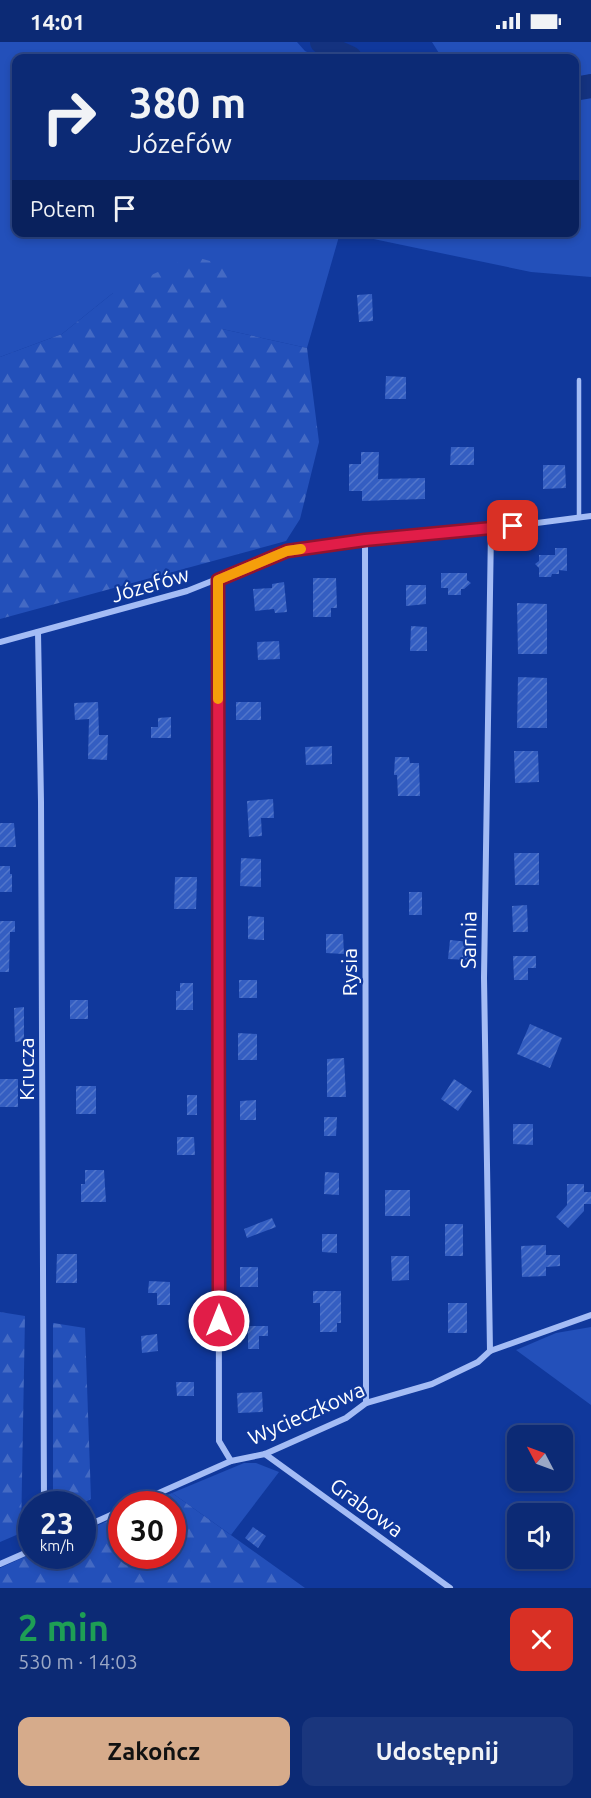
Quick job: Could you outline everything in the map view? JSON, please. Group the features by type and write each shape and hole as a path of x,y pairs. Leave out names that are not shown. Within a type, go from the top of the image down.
{"street":[{"name":"Józefów","path":"0,642 187,591 287,551 365,540 491,529 591,516"},
{"name":"Sarnia","path":"490,1352 484,978 491,529"},
{"name":"Rysia","path":"365,540 366,1403"},
{"path":"218,580 219,1441 231,1461"},
{"name":"Krucza","path":"38,632 41,802 44,1491"},
{"name":"Wycieczkowa","path":"163,1491 231,1461 265,1454 346,1418 366,1403 432,1384 478,1362 490,1352 591,1315"},
{"name":"Grabowa","path":"265,1454 450,1588"},
{"path":"0,1564 18,1556"}],"lane":[{"path":"579,380 579,518"}],"green space":[{"path":"0,42 297,42 305,51 311,54 12,54 12,237 339,237 307,348 222,329 113,293 62,334 0,357"},
{"path":"432,42 591,42 591,74 579,77 579,54 440,54"},
{"path":"591,94 591,277 531,272 364,237 579,237 579,96"},
{"path":"192,256 235,268 222,329 307,348 319,442 300,519 286,541 0,619 0,357 62,334 113,293"},
{"path":"0,1312 25,1316 22,1491 18,1491 18,1534 0,1542"},
{"path":"53,1323 85,1328 91,1491 53,1491"},
{"path":"591,1327 591,1405 516,1350 556,1333"},
{"path":"244,1463 256,1463 279,1472 231,1535 186,1503 186,1491 177,1491"},
{"path":"186,1503 305,1588 0,1588 0,1568 18,1560 18,1569 96,1569 96,1526 108,1521 108,1569 186,1569"}],"building":[{"path":"372,294 373,321 359,322 357,295"},
{"path":"386,376 406,377 406,399 385,399"},
{"path":"451,447 474,447 474,465 450,465"},
{"path":"361,452 379,452 378,479 425,478 425,499 362,501 362,491 349,491 349,464 361,464"},
{"path":"543,465 565,465 566,488 543,489"},
{"path":"555,548 567,548 567,571 559,570 559,574 552,574 551,577 539,577 539,568 535,564 539,561 539,555 555,555"},
{"path":"441,573 467,573 467,580 471,583 461,589 461,595 448,595 448,588 441,588"},
{"path":"313,578 336,578 337,608 331,608 331,617 313,617"},
{"path":"284,582 287,612 275,613 274,609 255,611 253,589 272,588 272,584"},
{"path":"406,585 426,585 426,604 406,606"},
{"path":"517,603 547,604 547,654 518,654"},
{"path":"411,626 427,627 427,651 410,651"},
{"path":"279,641 280,659 258,660 257,642"},
{"path":"518,677 547,678 547,728 517,728"},
{"path":"98,702 99,735 108,735 107,760 88,759 89,719 75,720 74,703"},
{"path":"236,702 261,702 261,720 236,720"},
{"path":"171,717 171,738 151,738 151,727 158,727 158,718"},
{"path":"332,746 332,764 306,765 305,747"},
{"path":"514,751 538,751 539,782 515,783"},
{"path":"395,757 409,757 410,763 419,763 420,796 398,796 397,775 394,775"},
{"path":"273,799 274,818 261,818 262,836 249,837 247,801"},
{"path":"0,823 14,823 16,847 0,847"},
{"path":"514,853 539,853 539,885 515,885"},
{"path":"241,858 261,859 261,887 240,886"},
{"path":"0,866 10,866 12,892 0,892"},
{"path":"175,877 197,877 196,909 174,909"},
{"path":"409,892 422,892 422,915 409,915"},
{"path":"527,905 528,932 513,932 512,906"},
{"path":"248,916 264,917 264,940 248,939"},
{"path":"0,921 15,921 15,932 10,932 9,972 0,972"},
{"path":"326,934 343,934 344,954 326,953"},
{"path":"450,940 469,942 468,960 448,959"},
{"path":"513,956 536,956 536,968 528,968 528,980 514,980"},
{"path":"239,980 257,980 257,998 239,998"},
{"path":"180,983 193,983 193,1010 176,1010 176,991 180,991"},
{"path":"70,1000 88,1000 88,1019 70,1019"},
{"path":"24,1007 24,1041 15,1042 14,1008"},
{"path":"530,1024 562,1038 550,1068 517,1054"},
{"path":"238,1033 257,1034 257,1060 238,1060"},
{"path":"344,1058 346,1097 327,1097 327,1059"},
{"path":"0,1079 18,1079 18,1107 0,1107"},
{"path":"454,1079 472,1091 458,1111 441,1099"},
{"path":"76,1086 96,1086 96,1114 76,1114"},
{"path":"187,1095 197,1095 197,1115 187,1115"},
{"path":"256,1100 256,1120 240,1120 240,1101"},
{"path":"324,1117 337,1117 336,1136 324,1136"},
{"path":"513,1124 533,1124 533,1145 513,1144"},
{"path":"177,1137 194,1137 195,1155 177,1155"},
{"path":"85,1170 104,1170 106,1202 81,1202 81,1184 85,1184"},
{"path":"325,1172 339,1173 339,1195 324,1194"},
{"path":"567,1184 584,1184 584,1192 591,1192 591,1204 584,1204 584,1211 568,1228 556,1217 567,1205"},
{"path":"385,1190 410,1190 410,1216 385,1216"},
{"path":"272,1218 276,1227 247,1238 244,1229"},
{"path":"445,1224 463,1224 463,1256 445,1256"},
{"path":"322,1234 337,1234 337,1253 322,1252"},
{"path":"546,1245 546,1255 560,1255 560,1266 546,1267 546,1276 522,1277 521,1246"},
{"path":"57,1254 77,1254 77,1283 56,1283"},
{"path":"391,1256 409,1256 409,1280 392,1281"},
{"path":"240,1267 258,1267 258,1287 240,1287"},
{"path":"149,1281 170,1282 170,1305 157,1305 157,1293 148,1293"},
{"path":"313,1291 341,1291 341,1323 337,1323 337,1332 320,1332 320,1303 313,1303"},
{"path":"448,1303 467,1303 467,1333 448,1333"},
{"path":"248,1326 268,1326 268,1336 259,1336 259,1349 248,1349"},
{"path":"157,1334 158,1351 142,1353 141,1336"},
{"path":"176,1382 194,1382 194,1396 177,1396"},
{"path":"262,1392 263,1412 238,1413 237,1393"},
{"path":"253,1527 266,1536 258,1548 245,1538"}],"waterway":[{"path":"322,42 341,54"},
{"path":"579,88 591,86"}],"slow traffic":[{"path":"218,699 218,580 287,551 301,549"}],"route":[{"path":"219,1321 218,580 287,551 365,540 513,526"}]}
